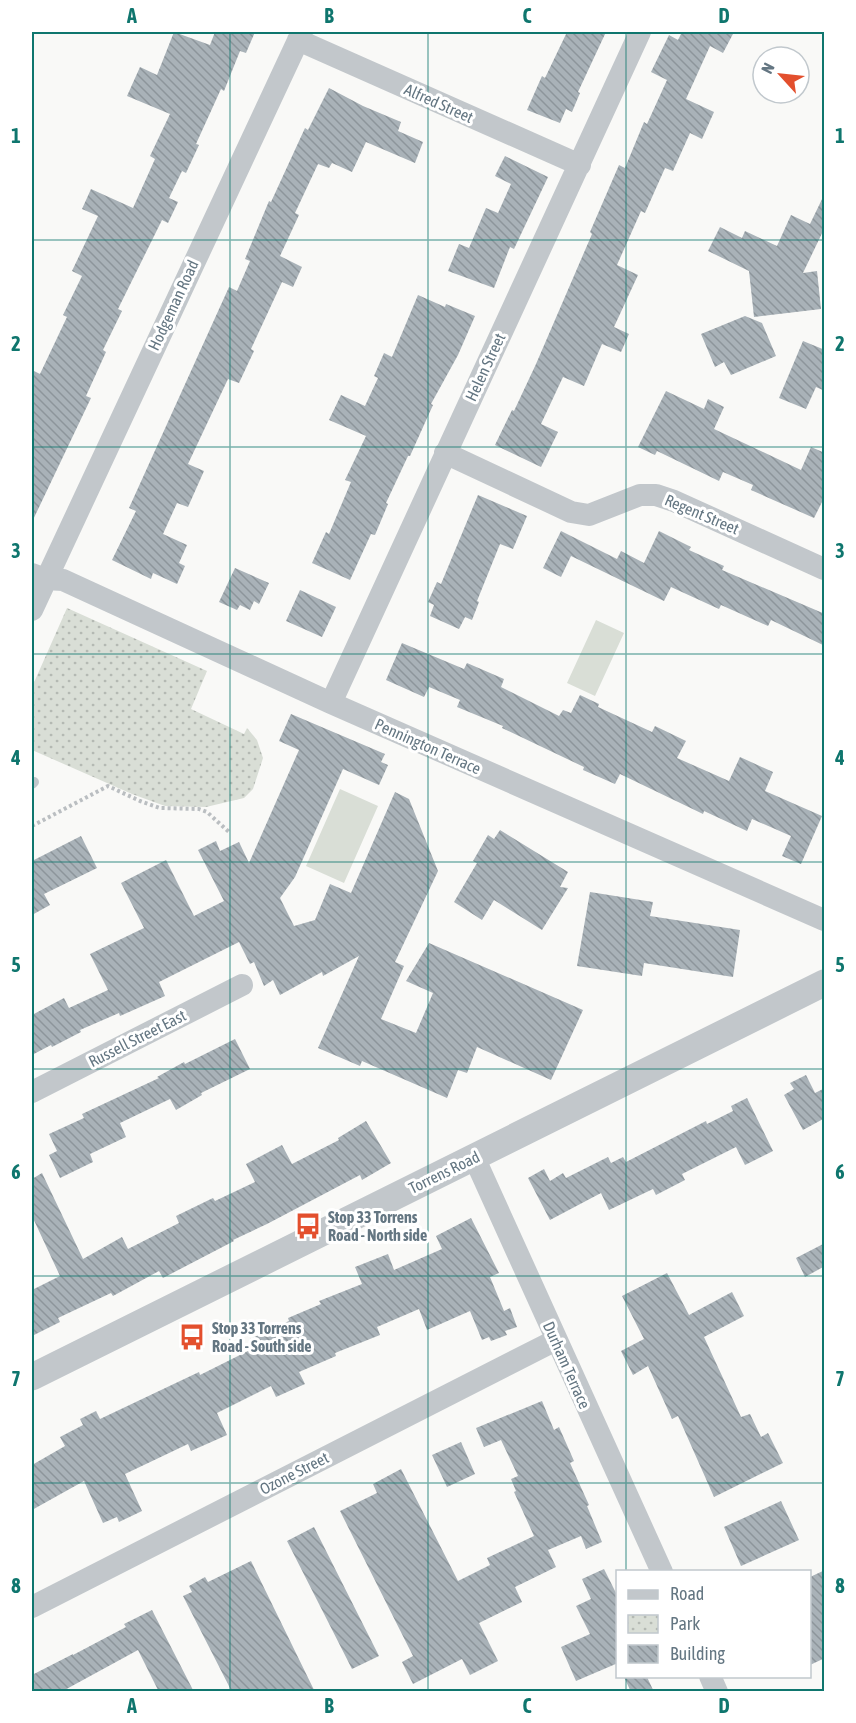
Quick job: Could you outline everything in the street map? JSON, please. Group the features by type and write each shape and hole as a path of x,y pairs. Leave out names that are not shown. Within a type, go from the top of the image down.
{"street":[{"name":"Helen Street","path":"331,703 640,32"},
{"name":"Alfred Street","path":"300,36 580,165"},
{"name":"Hodgeman Road","path":"32,610 38,576 300,36"},
{"name":"Regent Street","path":"445,453 571,512 589,515 640,495 656,495 825,569"},
{"name":"Pennington Terrace","path":"38,576 63,580 331,703 825,920"},
{"name":"Torrens Road","path":"32,1377 825,983"},
{"name":"Russell Street East","path":"32,1092 242,985"},
{"name":"Durham Terrace","path":"474,1157 661,1570"},
{"name":"Ozone Street","path":"32,1607 556,1340"},
{"path":"710,1678 717,1692"}],"path":[{"path":"32,826 108,786 160,808 199,809 207,812 229,832"}],"green space":[{"path":"67,608 207,671 191,709 244,734 247,728 257,740 263,758 253,789 244,798 206,807 165,806 32,750 32,687"},
{"path":"596,620 624,633 595,696 567,683"},
{"path":"340,789 378,806 344,883 306,866"}],"building":[{"path":"174,32 210,45 215,32 255,32 246,53 240,51 224,91 221,89 196,144 199,145 186,173 182,171 169,198 178,202 168,223 162,220 118,309 122,311 103,350 106,352 86,396 91,398 32,522 32,370 40,374 67,317 63,315 82,276 72,271 98,216 82,209 91,189 133,208 155,159 150,156 170,114 127,96 140,67 157,75"},
{"path":"567,32 606,32 578,92 580,93 572,112 566,109 560,123 527,110 542,76 545,78"},
{"path":"682,32 734,32 723,53 710,46 686,99 714,112 702,139 690,133 673,171 665,168 645,213 641,211 617,265 638,275 614,327 629,334 621,352 602,344 584,386 563,377 541,424 558,432 541,467 495,445 536,364 619,165 625,168 644,122 647,124 667,80 651,72 669,35 678,40"},
{"path":"329,88 401,122 398,131 423,142 415,163 366,142 352,172 332,163 329,168 318,164 295,213 299,215 280,256 302,267 293,287 282,282 251,349 254,351 239,383 228,379 188,464 204,471 188,507 177,503 163,534 187,545 179,563 185,566 177,584 153,573 151,579 112,560 136,511 129,508 229,287 237,291 250,261 245,259 269,201 271,202 305,128 308,130"},
{"path":"505,156 548,177 514,249 510,247 494,288 448,271 459,244 469,248 486,208 498,213 511,184 495,176"},
{"path":"824,195 825,227 803,273 817,271 821,309 754,317 749,271 708,251 720,227 742,238 745,231 777,246 791,215 810,224"},
{"path":"418,295 445,307 446,304 475,316 458,355 431,404 433,405 410,456 386,503 388,504 375,535 371,534 350,580 312,563 326,532 329,534 351,482 345,480 366,436 329,420 341,395 365,406 378,378 374,376 384,353 392,357"},
{"path":"745,316 762,323 776,356 731,375 724,362 715,367 701,334"},
{"path":"803,341 825,350 825,391 816,387 806,409 779,398"},
{"path":"666,391 704,409 708,399 724,407 714,429 801,470 811,447 825,453 825,496 814,518 751,490 753,485 723,472 719,481 657,451 655,455 638,447"},
{"path":"478,495 527,516 513,549 500,544 477,601 479,602 472,620 465,617 459,629 430,616 434,605 428,602 437,582 441,584"},
{"path":"561,531 617,559 621,551 644,563 659,531 691,547 689,550 724,566 722,570 825,614 825,646 771,620 768,626 721,605 719,609 671,587 664,601 571,556 561,577 543,568"},
{"path":"235,568 269,583 259,604 254,601 250,610 240,605 237,610 219,602"},
{"path":"300,590 336,607 322,637 286,621"},
{"path":"402,643 464,669 467,663 504,679 501,687 559,716 563,710 571,713 580,695 599,704 598,707 652,732 655,726 686,741 677,758 729,781 740,757 773,772 765,791 822,816 801,864 782,856 791,836 752,819 747,831 704,811 703,814 620,774 615,784 583,770 584,767 502,728 503,726 457,707 460,700 429,687 424,697 386,680"},
{"path":"291,714 385,754 381,762 388,765 379,785 343,769 295,877 280,898 294,926 315,920 330,884 351,893 395,792 409,799 438,871 395,962 404,966 381,1019 416,1033 433,993 406,981 429,943 583,1010 551,1080 477,1047 467,1073 458,1070 447,1098 362,1061 360,1066 318,1048 359,956 323,976 322,972 280,995 273,980 264,986 254,962 250,964 239,942 159,982 165,996 120,1016 119,1013 80,1030 81,1032 32,1055 32,1015 64,998 69,1008 108,990 90,954 144,928 121,883 166,860 194,916 224,901 198,850 216,841 220,851 239,842 249,863 299,750 279,741"},
{"path":"500,830 568,872 560,887 568,888 542,930 494,900 482,920 454,902 477,863 473,861 488,835 494,839"},
{"path":"81,836 97,868 44,894 50,905 32,915 32,861"},
{"path":"590,892 653,902 650,916 740,930 733,977 644,963 642,976 577,966"},
{"path":"235,1039 250,1069 201,1093 202,1095 176,1110 170,1099 120,1123 126,1137 90,1154 93,1162 60,1178 49,1155 57,1151 49,1134 84,1118 82,1114"},
{"path":"806,1075 815,1093 825,1088 825,1118 803,1130 784,1095 794,1089 790,1083"},
{"path":"747,1098 773,1151 745,1165 736,1147 682,1174 685,1180 656,1195 653,1189 609,1210 601,1193 550,1220 528,1178 544,1169 550,1181 563,1173 566,1178 608,1157 611,1163 623,1157 626,1162 706,1121 707,1124 733,1111 731,1106"},
{"path":"366,1121 391,1163 362,1180 360,1175 163,1278 159,1271 113,1296 111,1293 58,1318 60,1322 32,1336 32,1290 60,1276 32,1216 32,1179 42,1173 83,1259 122,1237 128,1249 179,1223 176,1216 213,1198 215,1201 255,1182 246,1164 282,1145 292,1164 339,1140 338,1138"},
{"path":"471,1218 499,1273 490,1277 504,1311 510,1308 517,1327 505,1331 507,1335 491,1341 489,1337 482,1340 470,1311 427,1330 419,1309 377,1327 380,1335 335,1353 336,1356 299,1372 305,1384 276,1397 271,1386 217,1413 227,1435 191,1451 188,1444 125,1474 142,1511 119,1522 117,1517 103,1523 84,1481 32,1510 32,1465 65,1446 60,1437 83,1425 80,1419 96,1411 100,1419 199,1372 200,1375 254,1348 250,1339 289,1321 288,1318 321,1304 319,1301 362,1284 355,1267 388,1254 394,1270 442,1249 436,1236"},
{"path":"825,1243 825,1266 805,1277 796,1258"},
{"path":"667,1273 689,1315 732,1292 744,1316 704,1337 741,1417 750,1414 761,1437 768,1433 783,1463 714,1497 678,1416 672,1419 648,1366 633,1375 621,1351 644,1339 622,1296"},
{"path":"542,1401 554,1430 559,1427 574,1461 570,1463 589,1505 587,1506 602,1542 586,1549 581,1536 548,1550 556,1567 515,1587 522,1602 479,1623 498,1661 470,1675 462,1659 413,1684 402,1662 413,1656 340,1511 377,1493 373,1484 401,1469 458,1581 490,1565 487,1558 534,1536 514,1492 516,1491 511,1479 518,1476 501,1440 484,1447 476,1428"},
{"path":"461,1442 475,1474 447,1487 432,1455"},
{"path":"781,1501 799,1540 741,1566 724,1527"},
{"path":"314,1527 379,1656 352,1669 287,1541"},
{"path":"251,1561 315,1692 232,1692 183,1596 192,1592 189,1586 205,1577 208,1582"},
{"path":"604,1569 616,1593 616,1664 576,1681 561,1647 590,1634 576,1606 591,1599 582,1579"},
{"path":"825,1570 825,1658 811,1665 811,1577"},
{"path":"152,1610 194,1692 159,1692 138,1650 61,1692 32,1692 32,1675 126,1627 124,1624"},
{"path":"624,1678 647,1678 654,1692 631,1692"}],"place":[{"name":"Stop 33 Torrens Road - North side","path":"308,1226"},
{"name":"Stop 33 Torrens Road - South side","path":"192,1337"}]}
